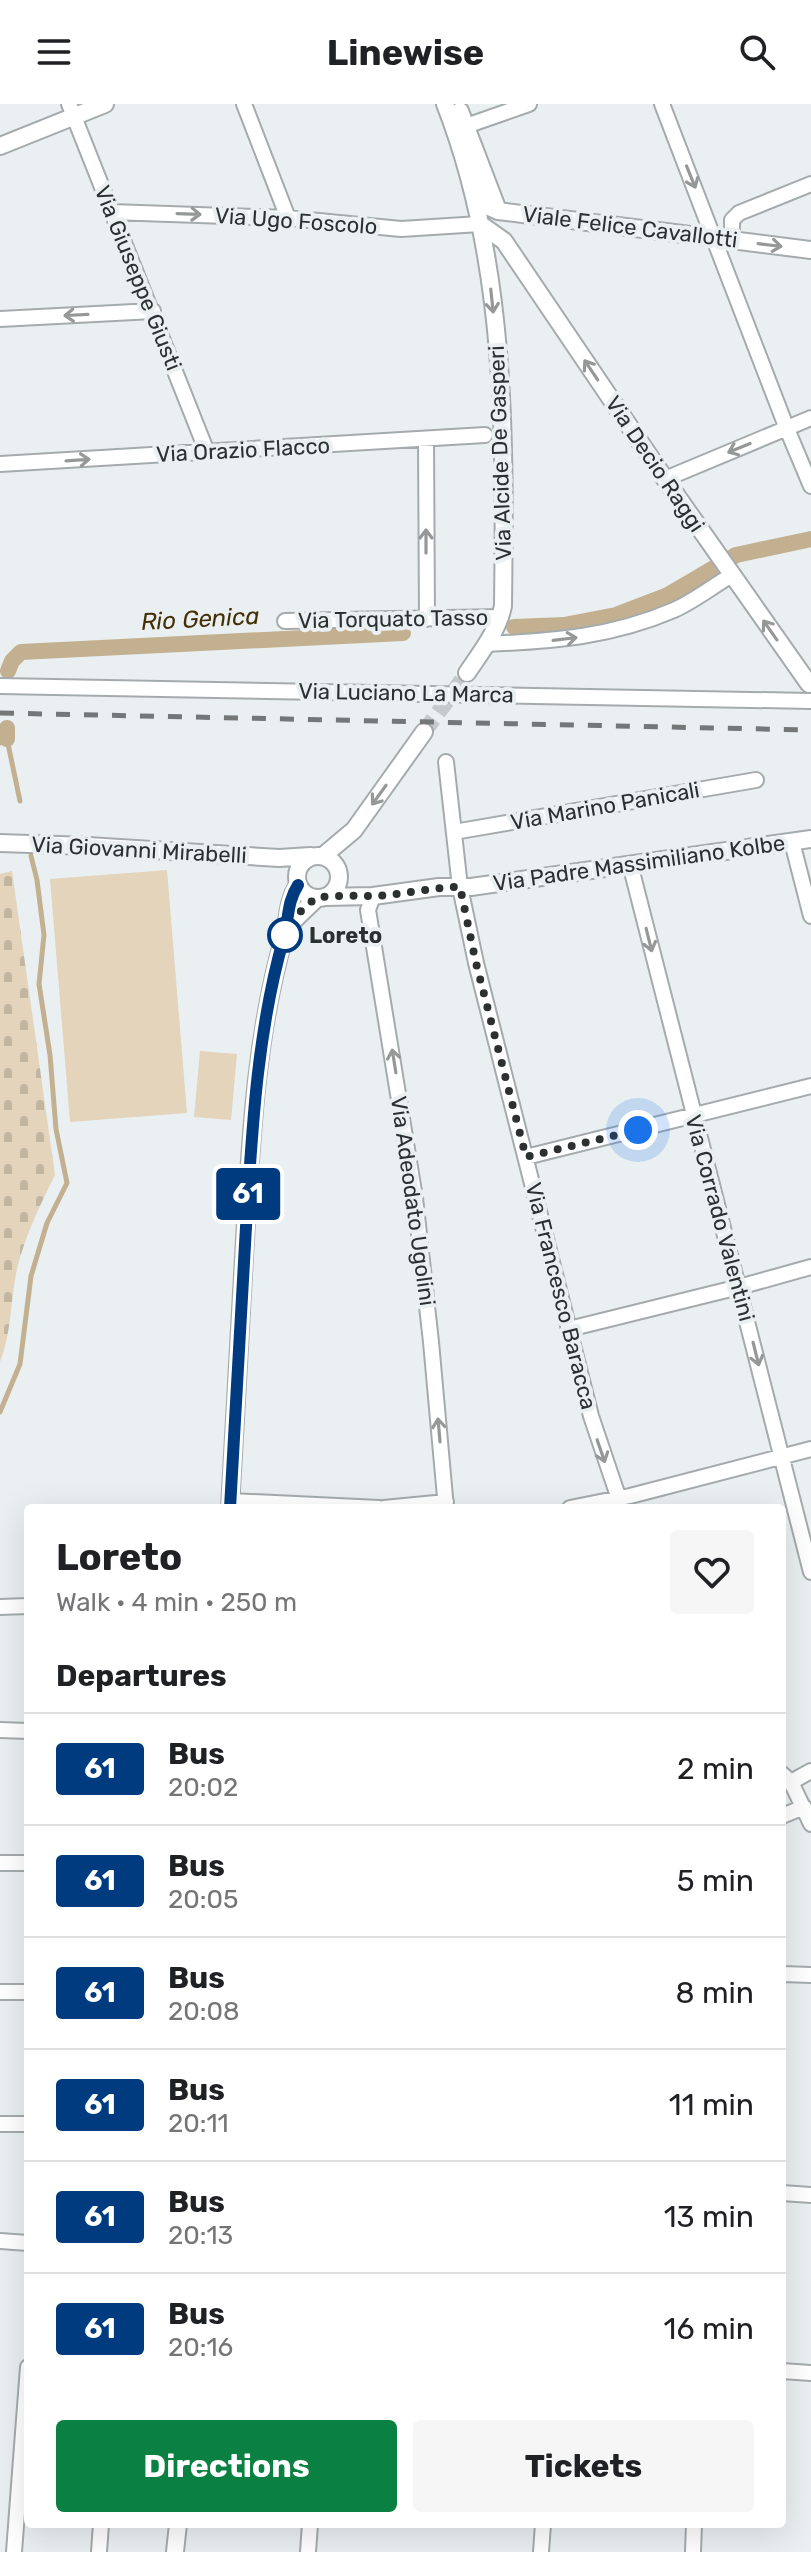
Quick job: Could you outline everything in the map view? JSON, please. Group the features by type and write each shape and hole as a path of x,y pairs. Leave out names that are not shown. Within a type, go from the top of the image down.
{"street":[{"path":"0,146 72,110 105,104"},
{"path":"244,104 288,218"},
{"path":"445,104 469,172"},
{"path":"457,104 498,211 504,241"},
{"path":"466,126 529,104"},
{"path":"662,104 724,239 787,429 811,486"},
{"name":"Via Giuseppe Giusti","path":"72,110 207,452"},
{"name":"Viale Felice Cavallotti","path":"469,172 483,200 498,211 811,250"},
{"name":"Via Alcide De Gasperi","path":"467,673 501,617 504,531 502,426 493,307 469,172"},
{"path":"724,239 732,220 739,213 811,184"},
{"name":"Via Ugo Foscolo","path":"111,212 288,218 401,229 480,224"},
{"path":"480,224 504,241"},
{"name":"Via Decio Raggi","path":"504,241 810,692"},
{"path":"0,319 153,311"},
{"path":"665,479 811,418"},
{"name":"Via Orazio Flacco","path":"0,464 485,435"},
{"path":"426,439 427,619"},
{"path":"487,644 566,640 620,629 675,609 730,573"},
{"name":"Via Torquato Tasso","path":"285,621 501,617"},
{"name":"Via Luciano La Marca","path":"0,686 810,692"},
{"path":"230,1504 251,1138 265,1024 290,900 298,883 299,866 354,830 424,732"},
{"name":"Via Francesco Baracca","path":"446,762 460,887 476,963 600,1448 620,1503"},
{"name":"Via Marino Panicali","path":"454,832 756,780"},
{"name":"Via Padre Massimiliano Kolbe","path":"321,898 460,887 811,839"},
{"path":"792,842 811,916"},
{"name":"Via Giovanni Mirabelli","path":"0,843 279,858 317,856"},
{"path":"287,927 335,889 340,876 335,863 317,856"},
{"name":"Via Giovanni Mirabelli","path":"279,858 298,883"},
{"name":"Via Corrado Valentini","path":"630,864 811,1572"},
{"path":"298,883 302,892 321,898"},
{"name":"Via Adeodato Ugolini","path":"373,896 368,910 415,1198 446,1504"},
{"path":"526,1157 811,1086"},
{"path":"569,1329 811,1267"},
{"path":"620,1503 811,1449"},
{"path":"0,1607 24,1606"},
{"path":"0,1730 24,1731"},
{"path":"811,1771 786,1778 811,1824"},
{"path":"786,1814 804,1807"},
{"path":"0,1863 24,1863"},
{"path":"786,1974 811,1975"},
{"path":"0,1992 24,1992"},
{"path":"0,2124 24,2124"},
{"path":"786,2193 811,2195"},
{"path":"0,2241 24,2243"},
{"path":"786,2371 811,2373"},
{"path":"14,2552 24,2420"},
{"path":"99,2552 101,2528"},
{"path":"175,2552 178,2528"},
{"path":"308,2552 310,2528"},
{"path":"541,2552 543,2528"},
{"path":"693,2552 694,2528"}],"green space":[{"path":"167,870 187,1113 70,1122 50,879"},
{"path":"12,871 55,1175 20,1257 7,1339 0,1362 0,874"},
{"path":"200,1051 237,1054 231,1120 194,1117"}],"waterway":[{"name":"Rio Genica","path":"514,627 564,625 616,615 668,595 736,555 811,539"},
{"name":"Rio Genica","path":"8,671 21,652 403,633"},
{"name":"Rio Genica","path":"7,728 7,739"},
{"path":"0,743 7,739 20,801"},
{"path":"0,1412 20,1364 31,1276 47,1223 67,1183 56,1129 50,1055 39,984 44,935 31,856"}],"tunnel":[{"path":"424,732 467,673"}],"railway":[{"path":"0,713 811,730"}],"bus line":[{"name":"61","path":"230,1504 251,1138 260,1056 275,970 287,927 287,910 298,885"}],"place":[{"name":"Loreto","path":"285,935"}],"route":[{"path":"285,935 287,927 317,898 460,887 476,963 526,1157 638,1130"}]}
